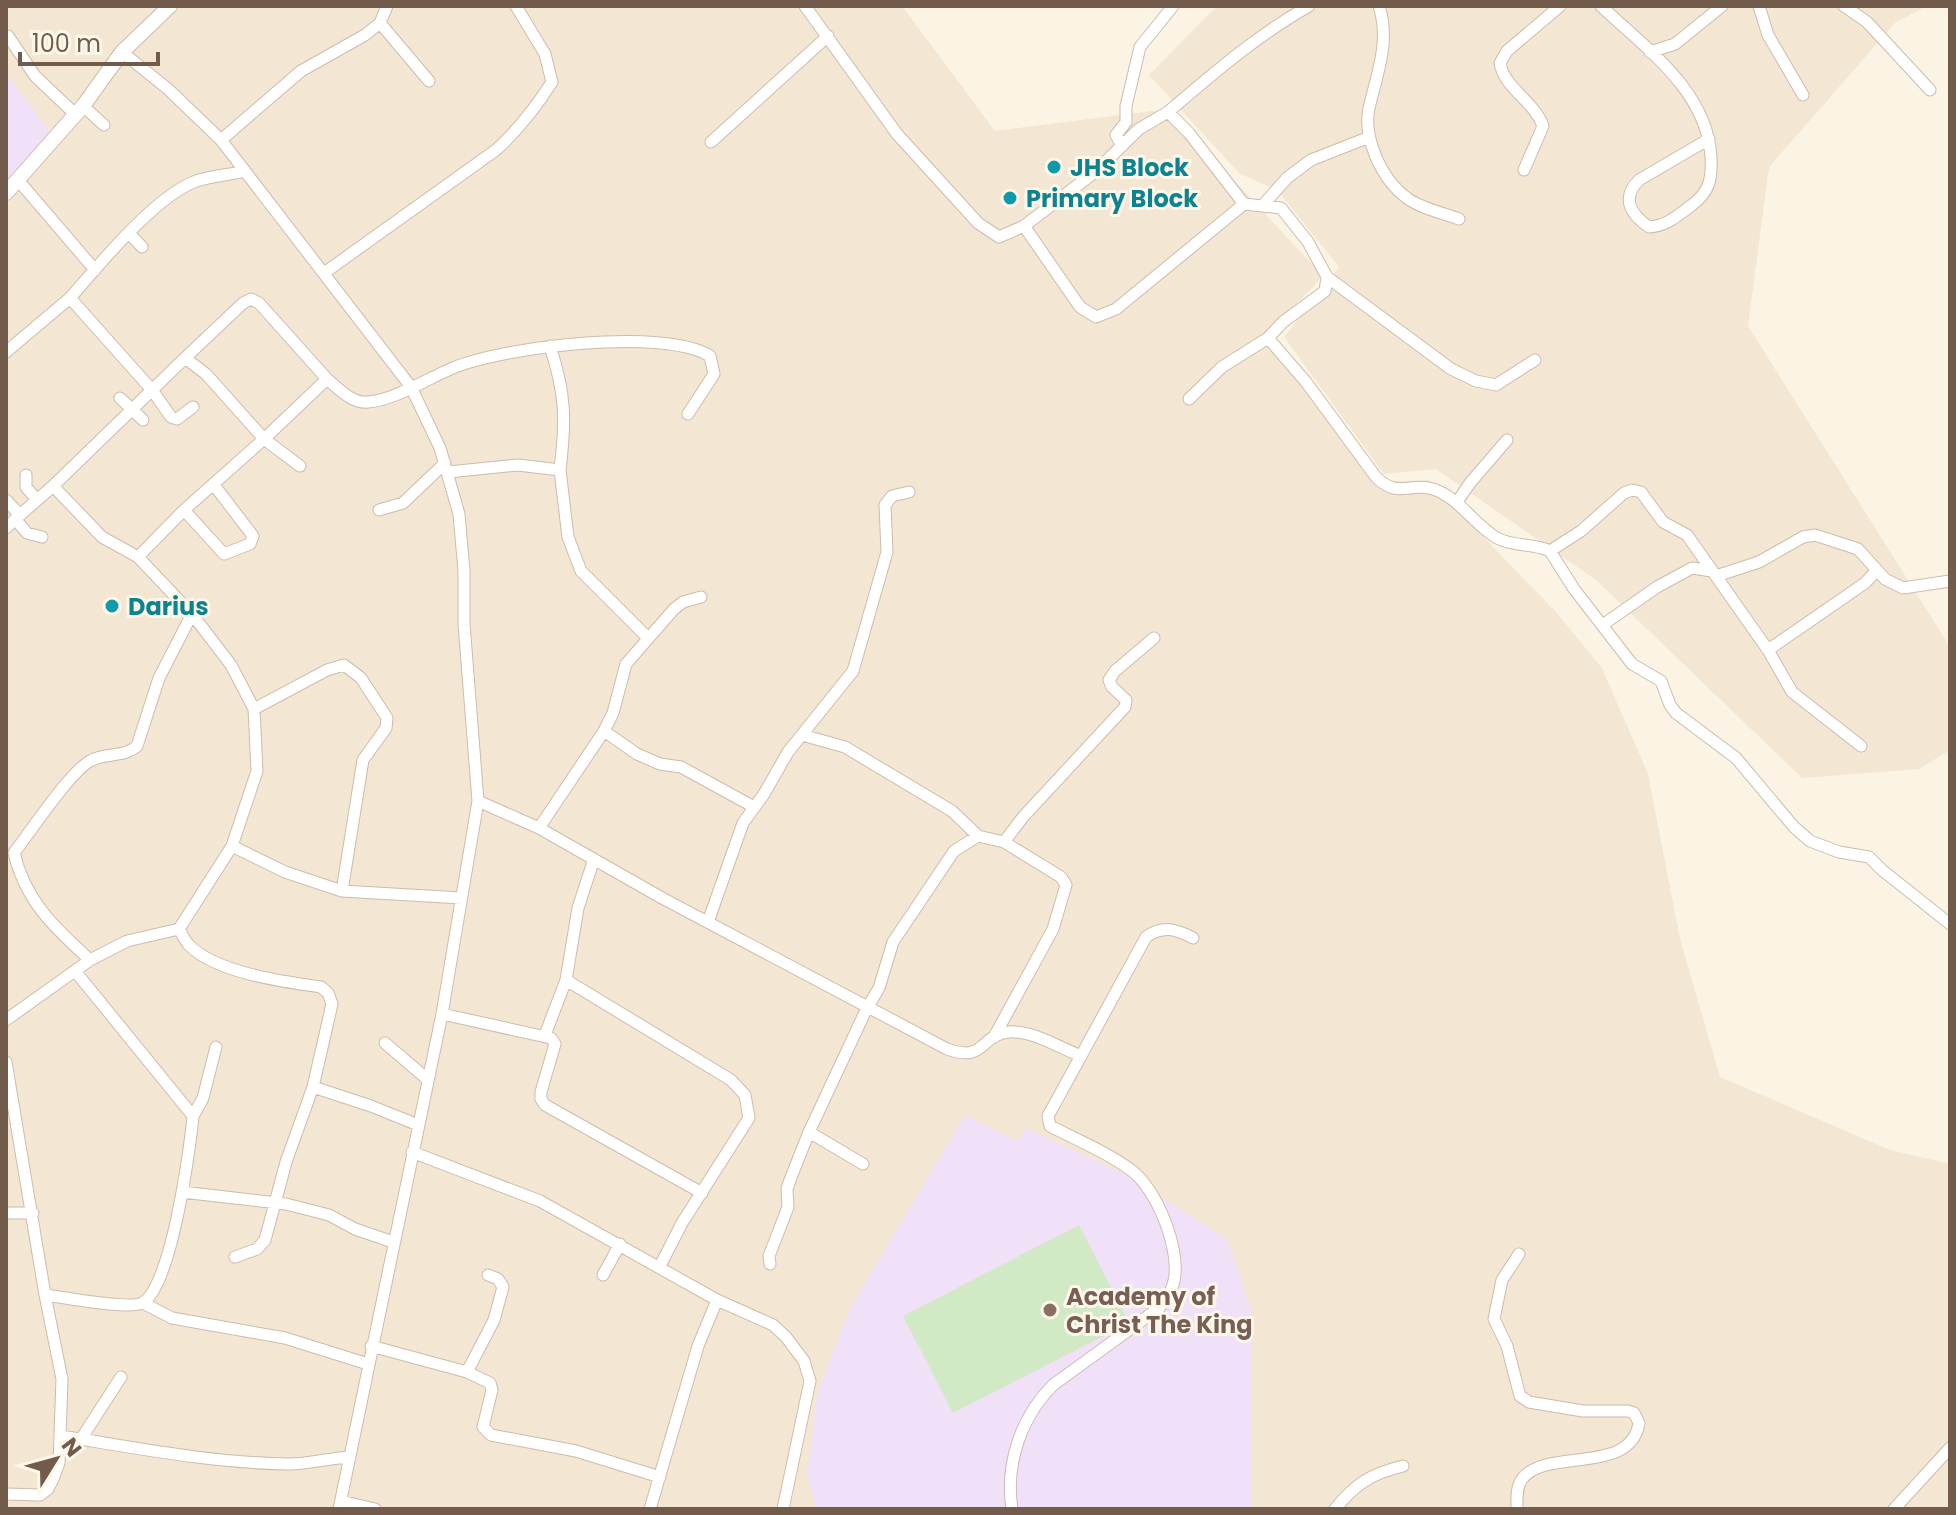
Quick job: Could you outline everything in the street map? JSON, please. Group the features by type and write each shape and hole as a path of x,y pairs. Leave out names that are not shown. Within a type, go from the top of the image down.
{"street":[{"path":"6,193 79,110 122,52 170,6"},
{"path":"221,140 301,71 365,35 380,23 387,6"},
{"path":"324,273 496,150 512,136 539,102 552,82 545,54 516,6"},
{"path":"805,6 897,134 978,223 999,237 1024,226 1095,172 1139,129 1168,112 1271,27 1309,6"},
{"path":"1122,146 1116,135 1126,122 1126,106 1140,47 1173,6"},
{"path":"1379,6 1383,18 1382,61 1369,106 1367,138 1387,175 1406,198 1459,219"},
{"path":"1524,170 1543,126 1537,111 1502,74 1500,63 1507,51 1560,6"},
{"path":"1601,6 1685,88 1699,111 1709,139 1712,176 1704,196 1663,226 1649,227 1638,220 1628,202 1630,189 1639,180 1709,139"},
{"path":"1650,52 1675,44 1722,6"},
{"path":"1759,6 1768,35 1803,95"},
{"path":"1844,6 1867,22 1930,90"},
{"path":"380,23 429,81"},
{"path":"8,36 35,76 104,125"},
{"path":"711,142 828,36"},
{"path":"122,52 168,89 221,140 411,387 446,467 459,514 464,571 464,637 478,801 442,1014 340,1505 375,1509"},
{"path":"1168,112 1189,133 1244,204"},
{"path":"1263,205 1287,178 1311,160 1367,138"},
{"path":"6,352 70,298 129,233 174,194 196,182 245,171"},
{"path":"18,180 95,270"},
{"path":"1024,226 1080,307 1096,317 1116,309 1244,204 1281,208 1308,242 1327,277 1451,369 1476,381 1496,385 1535,360"},
{"path":"129,233 142,247"},
{"path":"1189,399 1222,367 1268,338 1283,322 1325,291 1327,277"},
{"path":"70,298 152,390 171,417 177,419 193,407"},
{"path":"6,528 243,303 251,299 259,303 327,379 358,402 370,403 454,367 503,352 550,346 651,341 697,348 710,356 714,374 688,414"},
{"path":"1268,338 1306,382 1383,484 1402,490 1430,488 1457,502 1498,539 1550,551 1574,589 1632,664 1661,681 1676,713 1736,758 1810,841 1839,852 1869,857 1950,924"},
{"path":"550,346 560,376 566,422 560,470 568,537 581,571 648,638"},
{"path":"185,358 206,374 264,439 300,466"},
{"path":"138,557 184,510 327,379"},
{"path":"120,398 143,420"},
{"path":"1457,502 1507,440"},
{"path":"379,510 403,503 446,467 518,465 560,470"},
{"path":"26,475 26,487 37,500"},
{"path":"184,510 224,554 250,544 253,536 214,485"},
{"path":"6,1020 90,960 127,941 179,929 232,846 257,771 254,709 231,665 192,614 138,557 102,537 53,486"},
{"path":"1550,551 1581,531 1624,493 1637,490 1663,522 1687,535 1768,650 1792,692 1861,746"},
{"path":"708,922 743,823 788,752 853,671 887,552 885,505 892,496 909,492"},
{"path":"6,500 27,533 42,537"},
{"path":"1604,624 1657,587 1692,568 1714,574 1759,562 1803,537 1815,535 1858,549 1885,579 1903,588 1950,581"},
{"path":"1768,650 1865,583 1877,570"},
{"path":"539,828 604,731 613,713 626,664 674,609 683,602 701,597"},
{"path":"90,960 32,901 10,849 91,760 130,753 137,746 159,678 192,614"},
{"path":"1004,842 1023,817 1125,707 1126,700 1109,680 1115,671 1154,638"},
{"path":"254,709 327,670 344,665 361,678 387,718 386,728 363,760 342,891"},
{"path":"604,731 637,754 660,764 681,767 754,807"},
{"path":"802,735 845,747 952,811 978,836 1004,842 1061,877 1066,885 1053,929 994,1037"},
{"path":"478,801 539,828 867,1008 963,1054 972,1054 994,1037 1008,1032 1025,1034 1081,1056"},
{"path":"770,1264 769,1256 788,1207 790,1180 809,1132 879,988 893,942 954,851 978,836"},
{"path":"232,846 285,872 342,891 461,898"},
{"path":"545,1035 566,980 578,908 594,859"},
{"path":"1012,1509 1009,1492 1011,1465 1019,1440 1041,1398 1053,1385 1159,1308 1169,1297 1175,1281 1171,1239 1156,1200 1145,1183 1133,1170 1047,1122 1146,937 1153,931 1170,928 1193,938"},
{"path":"179,929 190,946 209,958 258,978 321,987 328,993 332,1004 313,1087 286,1162 265,1240 257,1249 235,1257"},
{"path":"75,971 193,1116"},
{"path":"566,980 731,1080 745,1095 749,1118 682,1223 660,1266"},
{"path":"442,1014 545,1035 555,1044 541,1092 545,1105 702,1193"},
{"path":"385,1043 427,1079"},
{"path":"45,1295 134,1306 143,1303 157,1288 188,1166 193,1116 203,1098 216,1047"},
{"path":"6,1062 62,1379 59,1463 48,1489 40,1495 6,1494"},
{"path":"313,1087 418,1125"},
{"path":"809,1132 863,1164"},
{"path":"412,1152 540,1201 717,1300 773,1325 786,1337 804,1361 810,1381 783,1509"},
{"path":"182,1192 274,1203 329,1215 355,1229 393,1242"},
{"path":"6,1213 33,1213"},
{"path":"603,1275 620,1244"},
{"path":"1517,1509 1517,1490 1526,1475 1557,1463 1611,1454 1634,1438 1639,1423 1634,1413 1628,1411 1583,1411 1529,1402 1520,1396 1507,1346 1494,1319 1502,1280 1519,1254"},
{"path":"467,1372 494,1320 503,1287 502,1282 488,1275"},
{"path":"650,1509 698,1346 717,1300"},
{"path":"143,1303 172,1318 285,1338 368,1364"},
{"path":"371,1346 467,1372 490,1383 492,1390 483,1427 491,1435 576,1451 660,1477"},
{"path":"81,1439 121,1377"},
{"path":"61,1436 186,1456 257,1463 294,1464 350,1457"},
{"path":"1894,1509 1950,1448"},
{"path":"1335,1509 1353,1488 1378,1472 1403,1466"}],"shaded area":[{"path":"6,6 902,6 995,131 1168,109 1323,276 1268,334 1374,482 1428,480 1555,611 1602,668 1648,774 1680,939 1720,1077 1890,1150 1950,1164 1950,1509 6,1509"},
{"path":"1217,6 1927,6 1896,22 1769,167 1748,326 1950,647 1950,750 1919,769 1802,778 1596,580 1436,469 1384,474 1284,337 1339,267 1277,190 1240,174 1149,75"},
{"path":"6,73 51,133 6,182"},
{"name":"Academy of Christ The King","path":"965,1115 1017,1141 1026,1128 1129,1176 1227,1239 1252,1312 1251,1509 817,1509 807,1476 817,1394 850,1308"}],"green space":[{"path":"1079,1225 1129,1323 953,1413 903,1316"}],"place":[{"name":"JHS Block","path":"1054,167"},
{"name":"Primary Block","path":"1010,198"},
{"name":"Darius","path":"112,606"},
{"name":"Academy of Christ The King","path":"1050,1310"}]}
